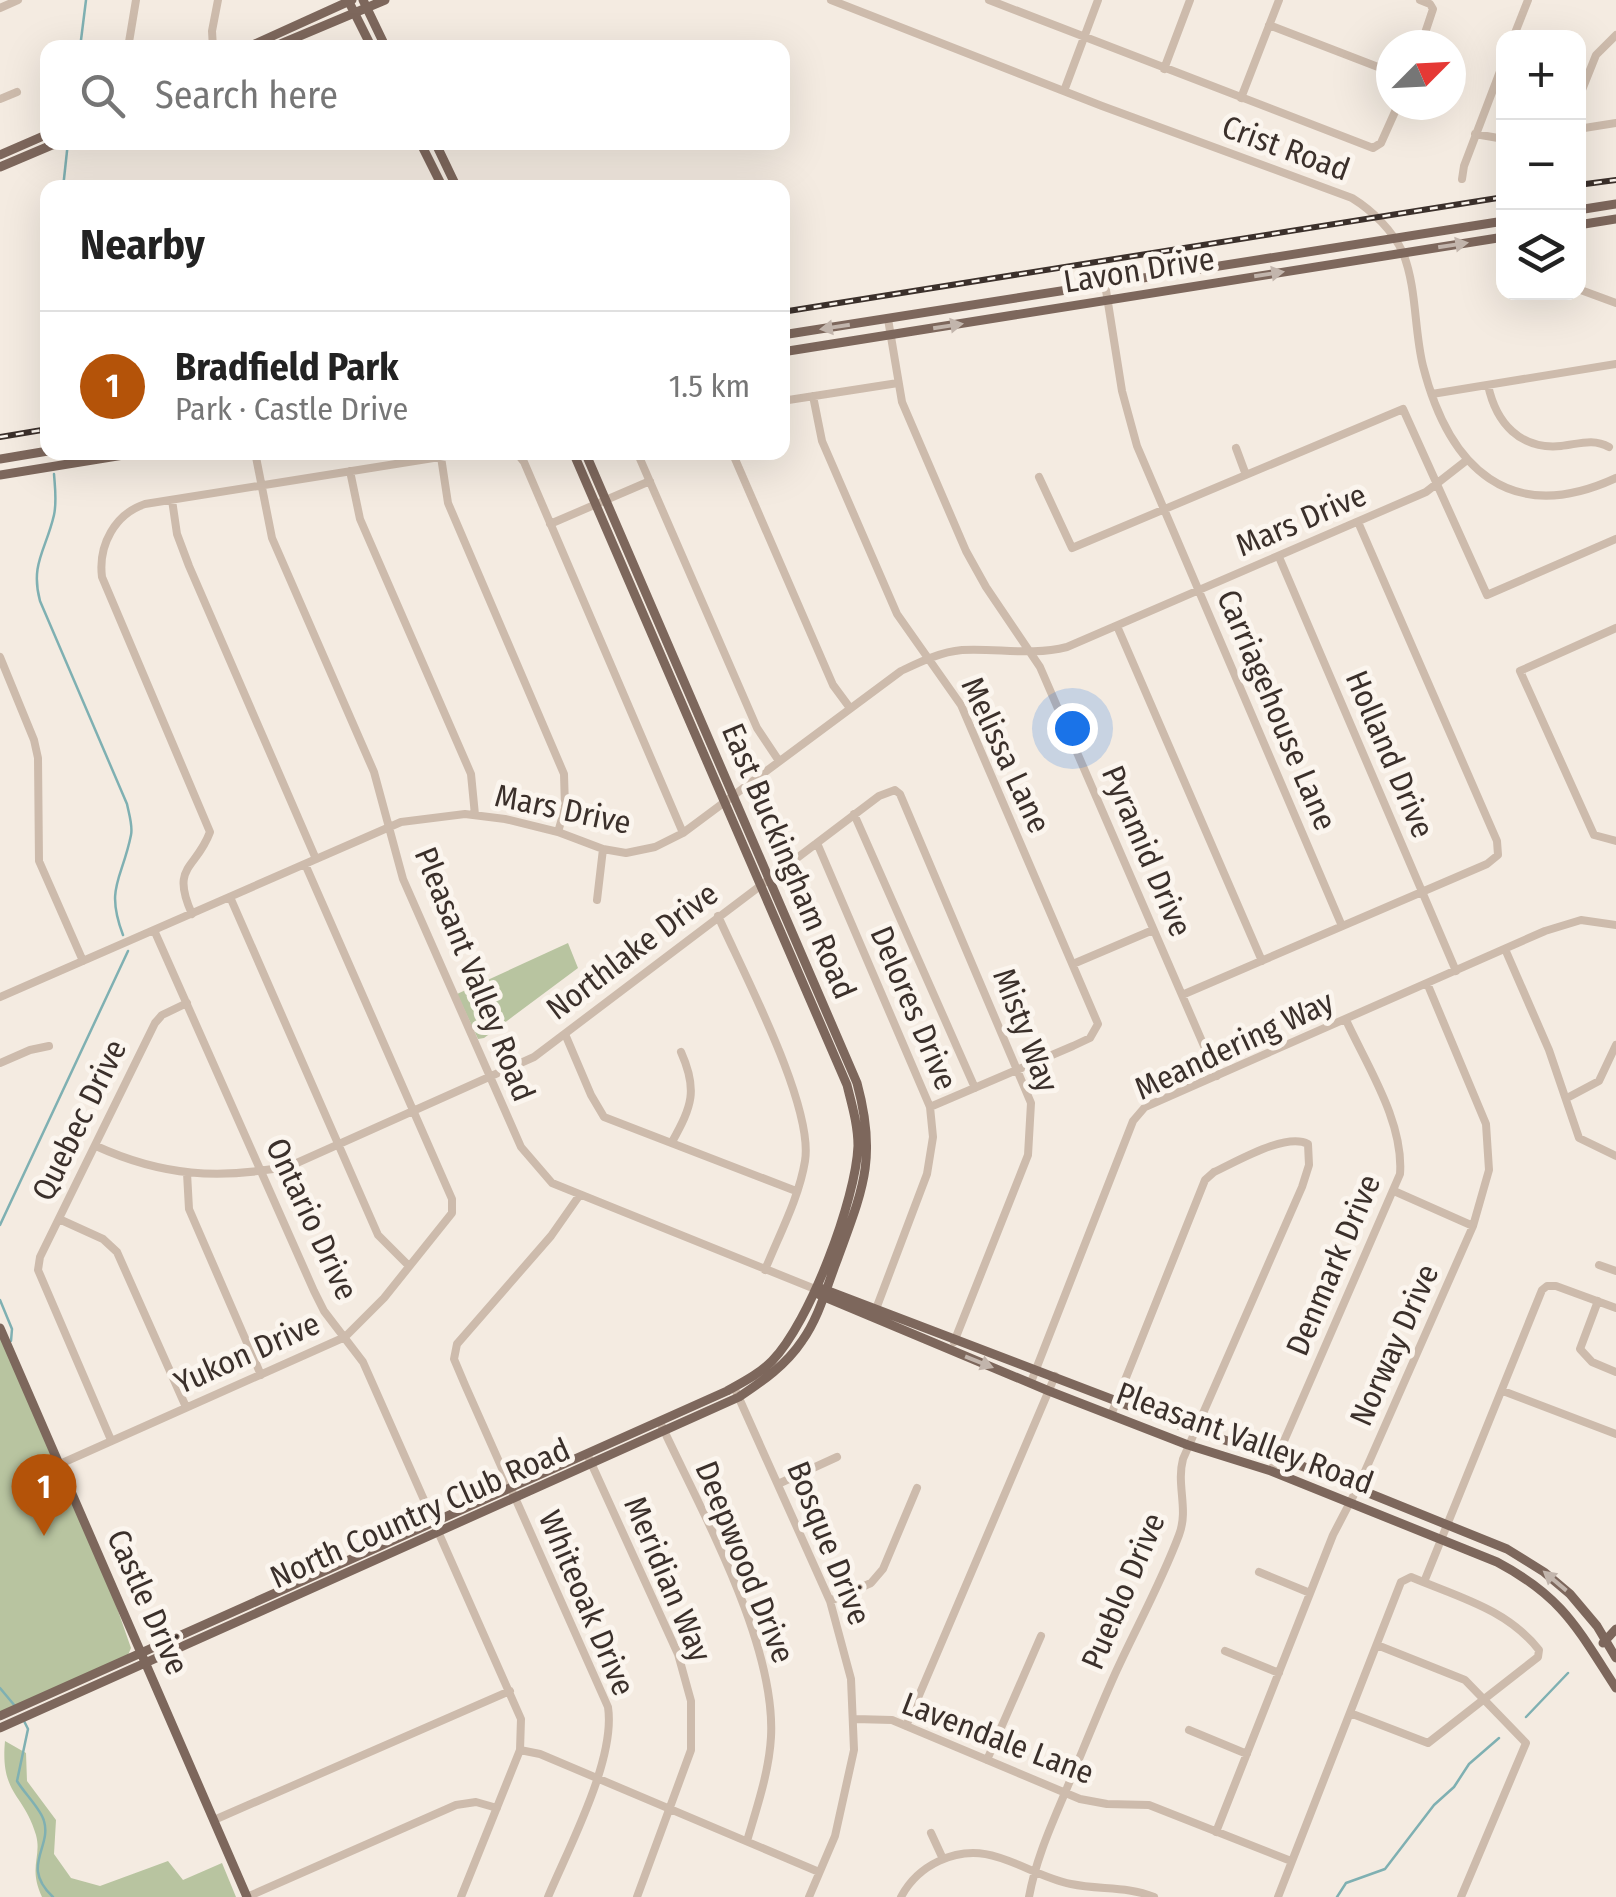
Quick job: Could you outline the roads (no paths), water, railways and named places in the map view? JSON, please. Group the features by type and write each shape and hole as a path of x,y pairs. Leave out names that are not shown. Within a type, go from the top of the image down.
{"main road":[{"path":"289,40 355,13 365,4 385,0"},
{"path":"266,40 350,1 368,40"},
{"path":"365,4 382,40"},
{"path":"0,155 40,139"},
{"path":"19,159 40,141"},
{"path":"0,168 40,150"},
{"path":"424,150 439,180"},
{"path":"438,150 454,180"},
{"path":"435,171 447,166"},
{"path":"1586,209 1616,204"},
{"path":"1586,224 1616,219"},
{"name":"Lavon Drive","path":"790,334 1496,223"},
{"name":"Lavon Drive","path":"790,351 1496,238"},
{"path":"1002,300 1004,316"},
{"path":"0,459 40,452"},
{"path":"0,475 93,460"},
{"name":"East Buckingham Road","path":"577,460 601,502"},
{"name":"East Buckingham Road","path":"588,460 601,502 729,799 857,1083 868,1134 862,1192 822,1292"},
{"name":"Pleasant Valley Road","path":"822,1292 956,1338 1195,1430 1277,1456 1508,1549 1544,1572 1580,1604 1612,1647"},
{"name":"Pleasant Valley Road","path":"822,1292 950,1350 1111,1415 1271,1472 1497,1562 1532,1581 1574,1621 1616,1688"},
{"name":"North Country Club Road","path":"2,1723 736,1392 789,1358 813,1324 822,1292"},
{"name":"Castle Drive","path":"0,1328 247,1897"},
{"path":"1596,1653 1612,1647 1616,1629"}],"street":[{"path":"0,8 18,0"},
{"path":"129,40 136,0"},
{"path":"213,40 218,0"},
{"name":"Crist Road","path":"832,0 1352,198 1378,218 1402,253 1432,394 1447,430 1467,460 1495,483 1535,496 1568,496 1616,478"},
{"path":"989,0 1007,3 1164,69 1373,148 1381,144 1391,120"},
{"path":"1064,91 1098,0"},
{"path":"1164,69 1190,0"},
{"path":"1241,98 1279,0"},
{"path":"1420,0 1433,9 1426,30"},
{"path":"1516,30 1528,0"},
{"path":"1269,25 1376,66"},
{"path":"1586,80 1596,55 1616,35"},
{"path":"1462,179 1496,81"},
{"path":"0,100 17,92"},
{"path":"1586,128 1616,123"},
{"path":"1475,134 1496,138"},
{"name":"Carriagehouse Lane","path":"1105,284 1122,391 1136,446 1342,926"},
{"path":"1586,292 1616,304"},
{"name":"Pyramid Drive","path":"888,319 902,402 966,551 1032,653 1217,1076"},
{"path":"1432,394 1616,364"},
{"path":"790,400 898,383"},
{"path":"1488,385 1499,418 1520,438 1546,446 1598,441 1609,447"},
{"name":"Melissa Lane","path":"813,396 822,440 897,614 961,705 1096,1016 1096,1030 1090,1038 1018,1070"},
{"path":"1039,477 1072,548 1402,408 1487,595 1616,539"},
{"path":"1236,448 1246,475"},
{"name":"Pleasant Valley Road","path":"256,460 272,538 374,772 403,879 521,1148 552,1184 822,1292"},
{"path":"192,914 184,897 186,870 210,832 102,577 100,565 113,527 130,509 419,460"},
{"path":"441,460 448,503 564,774 565,808 558,832"},
{"path":"522,460 683,833"},
{"path":"641,460 757,728 779,761"},
{"path":"735,460 833,685 850,708"},
{"name":"Mars Drive","path":"1,994 390,826 441,816 475,815 527,823 603,850 641,851 683,833 900,671 958,650 1032,653 1067,647 1436,487 1467,460"},
{"path":"350,470 360,519 471,774 475,815"},
{"path":"550,524 650,481"},
{"path":"172,500 174,522 190,566 316,858"},
{"path":"1182,995 1487,864 1498,855 1499,848 1358,522"},
{"name":"Holland Drive","path":"1279,556 1456,971"},
{"path":"1118,626 1262,961"},
{"path":"1616,628 1520,671 1594,836 1616,841"},
{"path":"0,657 38,758 39,860 83,961"},
{"path":"0,684 10,679"},
{"name":"Northlake Drive","path":"96,1146 128,1161 187,1173 261,1172 290,1166 491,1079 528,1061 854,814 888,790 896,790"},
{"name":"Misty Way","path":"896,790 1031,1103 1028,1155 950,1350"},
{"path":"854,814 974,1088"},
{"name":"Delores Drive","path":"817,842 930,1107 933,1137 927,1174 876,1309"},
{"path":"597,900 603,850"},
{"path":"305,864 415,1112"},
{"path":"230,897 378,1235 409,1266"},
{"path":"718,916 805,1124 805,1160 766,1270"},
{"name":"Meandering Way","path":"1031,1382 1133,1121 1145,1107 1505,949 1581,920 1616,925"},
{"name":"Ontario Drive","path":"154,930 314,1291 324,1311 363,1362 510,1691 521,1720 520,1750"},
{"path":"1073,964 1154,930"},
{"path":"1505,949 1567,1098 1579,1138 1616,1156"},
{"name":"Norway Drive","path":"1216,1832 1333,1536 1474,1226 1490,1170 1486,1124 1427,984"},
{"name":"Quebec Drive","path":"111,1440 38,1270 154,1022 186,1003"},
{"name":"Denmark Drive","path":"1271,1472 1394,1191 1402,1155 1395,1130 1346,1020"},
{"path":"565,1034 590,1095 604,1116 796,1191"},
{"path":"1567,1098 1599,1081 1616,1045"},
{"path":"0,1063 49,1046"},
{"path":"672,1142 682,1124 693,1086 681,1052"},
{"path":"930,1107 1018,1070"},
{"name":"Yukon Drive","path":"60,1464 356,1329 452,1213 452,1199 415,1112"},
{"name":"Pueblo Drive","path":"1029,1897 1034,1871 1065,1793 1180,1534 1184,1512 1180,1468 1302,1187 1310,1153 1308,1144 1302,1140 1279,1144 1214,1172 1205,1180 1116,1401"},
{"path":"187,1173 189,1209 261,1375"},
{"path":"1394,1191 1474,1226"},
{"name":"Whiteoak Drive","path":"548,1897 597,1778 609,1736 608,1707 454,1353 469,1329 551,1236 578,1196"},
{"path":"60,1219 103,1239 116,1252 186,1407"},
{"path":"1599,1265 1616,1271"},
{"path":"1424,1582 1542,1290 1556,1286 1616,1308"},
{"path":"1598,1302 1580,1350 1592,1362 1616,1372"},
{"path":"906,1726 1056,1376"},
{"path":"1504,1391 1616,1434"},
{"name":"Bosque Drive","path":"736,1392 830,1601 851,1678 854,1750 835,1836 809,1897"},
{"path":"1111,1415 1116,1401"},
{"name":"Deepwood Drive","path":"662,1427 728,1572 767,1677 771,1737 766,1774 746,1841"},
{"path":"778,1484 838,1457"},
{"name":"Meridian Way","path":"589,1459 678,1654 690,1701 691,1750 637,1897"},
{"path":"830,1601 868,1586 883,1569 917,1488"},
{"path":"1258,1572 1310,1593"},
{"path":"1278,1897 1401,1582 1411,1577 1505,1617 1530,1638 1540,1653 1428,1743 1350,1714"},
{"path":"987,1760 1041,1636"},
{"path":"1377,1644 1457,1676 1486,1699 1526,1744 1461,1897"},
{"path":"1225,1652 1279,1673"},
{"path":"214,1820 510,1691"},
{"name":"Lavendale Lane","path":"855,1719 892,1720 1065,1793 1102,1804 1150,1805 1291,1861"},
{"path":"1189,1730 1247,1754"},
{"path":"461,1897 520,1750 540,1754 820,1872"},
{"path":"247,1897 456,1806 476,1802 497,1808"},
{"path":"931,1833 942,1859"},
{"path":"901,1897 912,1880 942,1859 964,1851 978,1852 1073,1884 1115,1892 1129,1888 1154,1897"}],"waterway":[{"path":"81,40 86,0"},
{"path":"64,180 67,150"},
{"path":"54,474 55,510 38,567 37,588 127,804 131,831 115,894 123,935"},
{"path":"0,1225 128,951"},
{"path":"0,1300 12,1329 11,1341"},
{"path":"1526,1717 1568,1673"},
{"path":"0,1688 15,1706"},
{"path":"24,1721 28,1729 17,1781 44,1821 39,1876 53,1897"},
{"path":"1337,1897 1346,1883 1385,1869 1469,1764 1499,1738"}],"railway":[{"path":"1586,184 1616,180"},
{"path":"790,311 1496,198"},
{"path":"0,437 40,430"}],"place":[{"name":"Bradfield Park","path":"44,1536"}]}
